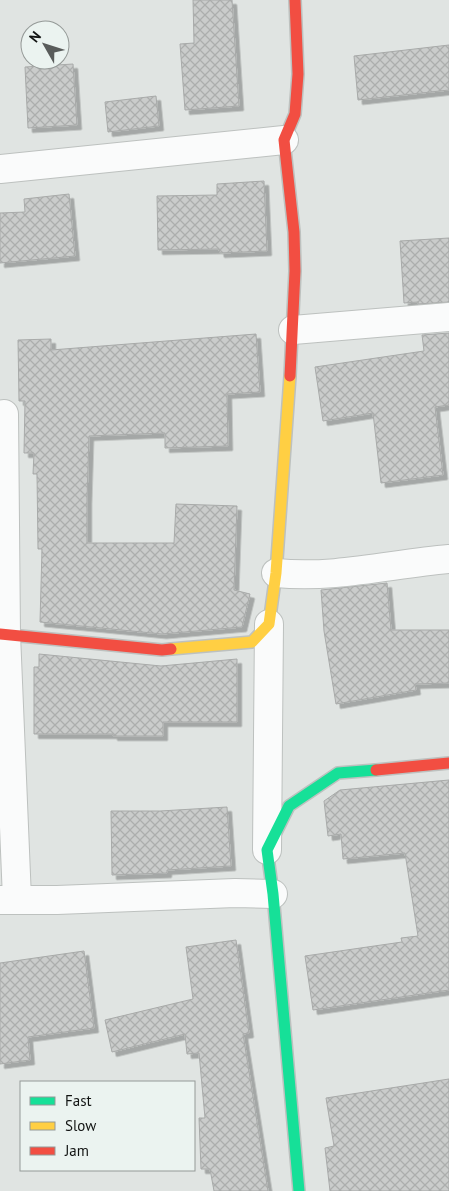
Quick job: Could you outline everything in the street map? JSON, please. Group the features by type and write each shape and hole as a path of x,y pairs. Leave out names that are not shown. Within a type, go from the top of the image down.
{"street":[{"path":"295,0 298,74 295,114 284,140 294,232 295,272 293,330 276,573 269,624 266,850 273,894 299,1191"},
{"path":"0,169 284,140"},
{"path":"293,330 449,317"},
{"path":"4,414 3,634 8,900 57,900 235,893 273,894"},
{"path":"276,573 296,575 351,572 449,559"},
{"path":"3,634 162,650 252,642 269,624"},
{"path":"266,850 289,806 338,773 449,763"}],"building":[{"path":"193,0 232,0 239,106 185,110 180,44 194,43"},
{"path":"449,45 449,90 358,100 354,56"},
{"path":"70,64 73,64 77,125 28,128 25,70 70,70"},
{"path":"156,96 159,126 108,132 105,102"},
{"path":"264,181 267,251 220,253 219,249 158,250 157,196 217,195 217,184"},
{"path":"69,194 75,256 0,263 0,213 25,212 24,199"},
{"path":"449,238 449,302 404,303 400,241"},
{"path":"449,333 449,405 435,407 443,475 381,483 373,413 323,421 315,367 424,351 422,335"},
{"path":"256,334 260,392 227,394 228,446 165,448 165,433 89,436 87,543 174,543 176,504 237,506 234,590 250,594 242,627 162,634 40,622 42,549 38,549 37,474 33,474 34,453 24,453 25,401 19,401 18,340 51,339 51,350"},
{"path":"387,583 391,630 449,630 449,683 415,684 416,690 336,704 324,631 321,590"},
{"path":"39,654 161,666 237,659 237,722 163,722 163,736 34,734 34,667 39,667"},
{"path":"449,780 449,990 313,1010 305,956 402,942 401,938 418,936 405,853 343,859 341,834 328,836 324,801 340,790"},
{"path":"227,807 231,866 167,870 167,873 112,875 111,811 160,811"},
{"path":"236,940 249,1033 243,1034 268,1191 214,1191 210,1169 201,1169 199,1118 205,1118 199,1053 187,1054 185,1034 112,1052 105,1020 193,999 186,947"},
{"path":"84,951 94,1028 28,1037 30,1060 0,1064 0,963"},
{"path":"449,1079 449,1191 330,1191 325,1148 334,1146 326,1098"}],"traffic: fast":[{"path":"299,1191 273,894 267,850 289,806 338,773 376,770"}],"traffic: slow":[{"path":"171,649 252,642 269,624 276,573 290,376"}],"traffic: jam":[{"path":"290,376 295,271 294,232 284,140 295,114 298,74 295,0"},
{"path":"0,634 162,650 171,649"},
{"path":"376,770 449,763"}]}
